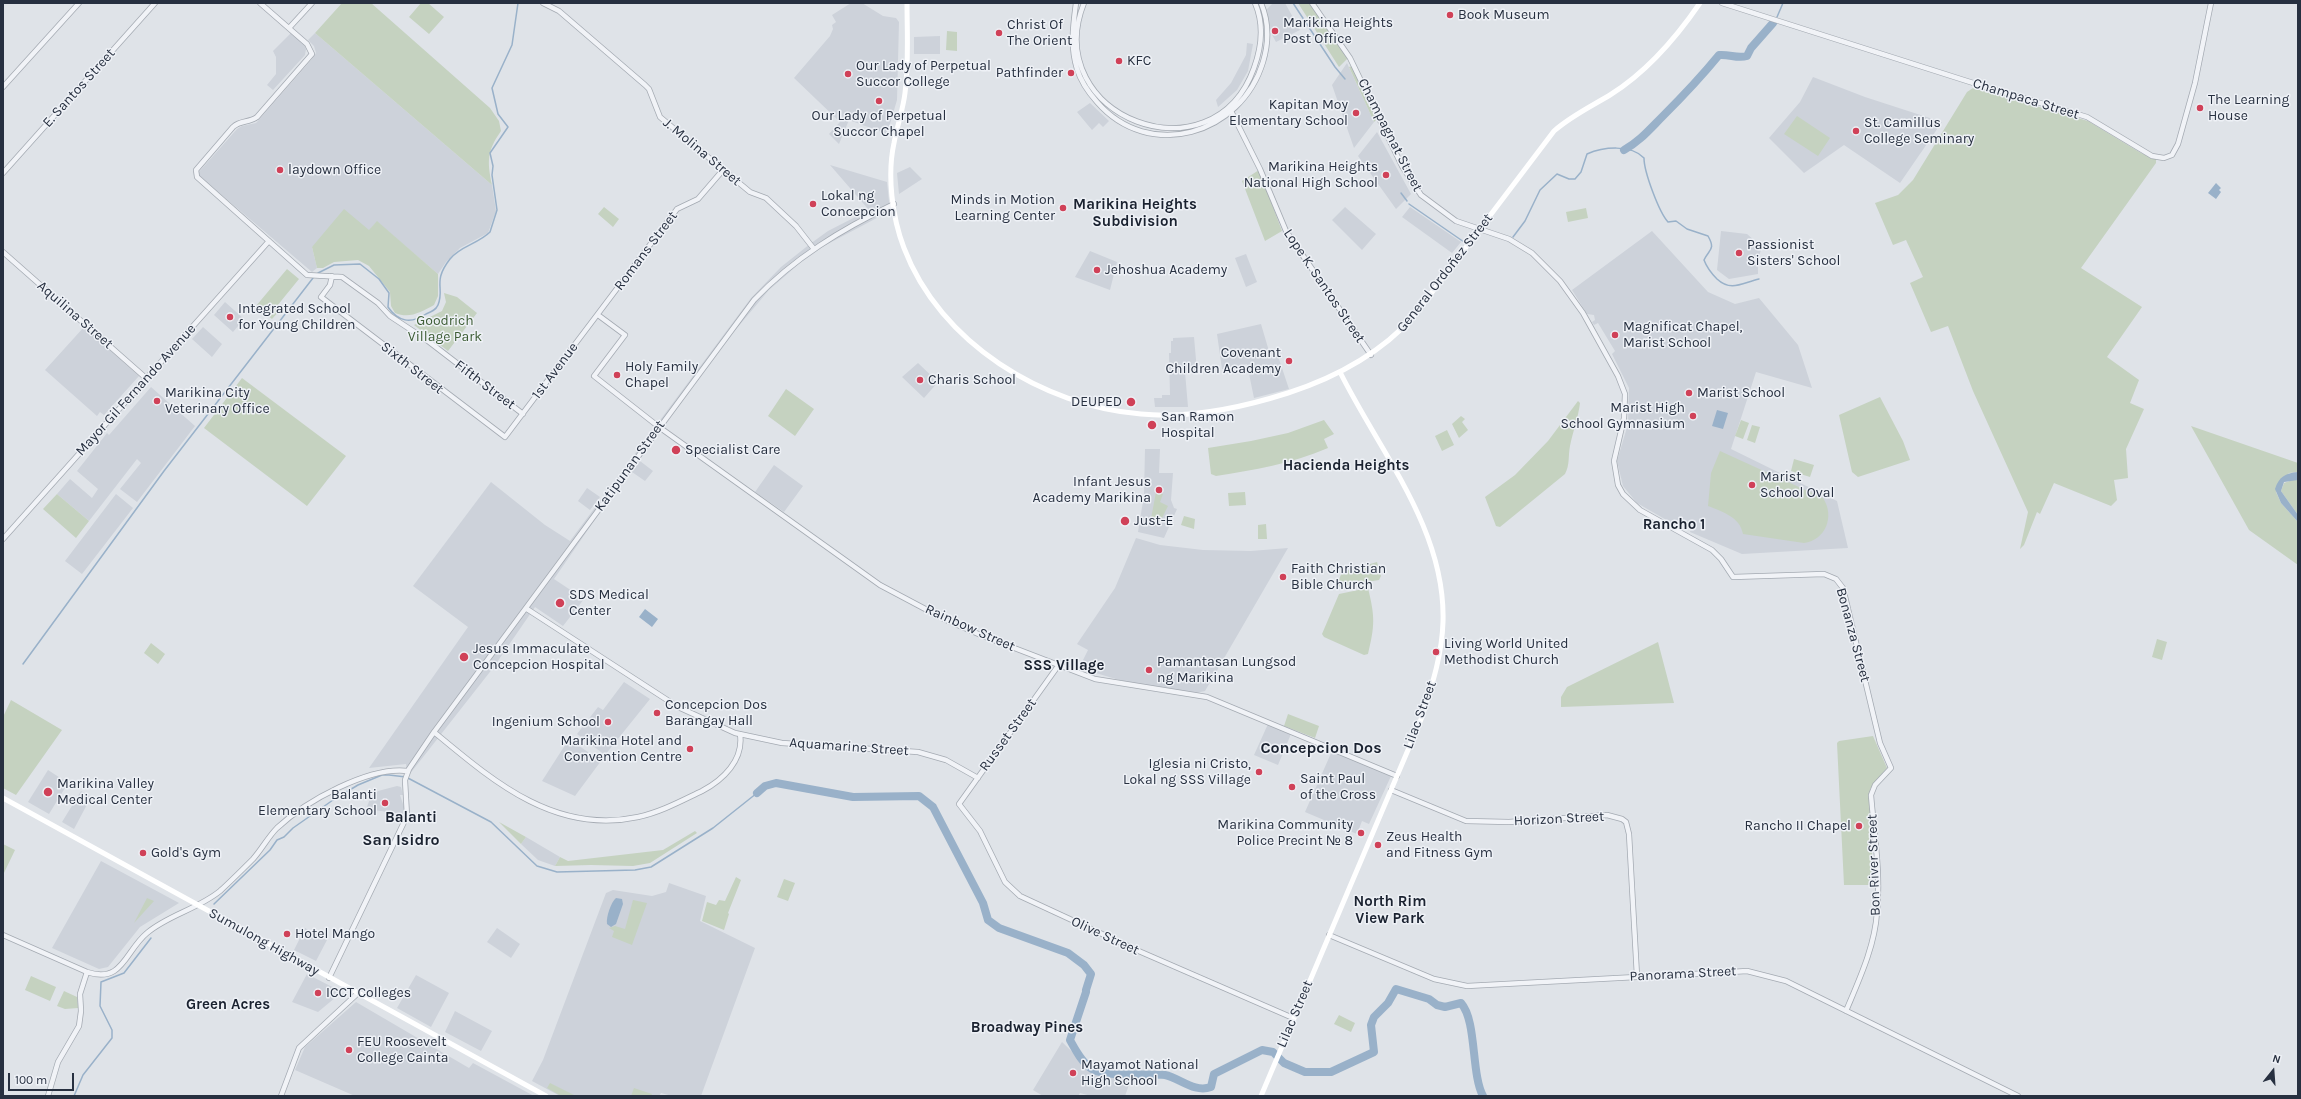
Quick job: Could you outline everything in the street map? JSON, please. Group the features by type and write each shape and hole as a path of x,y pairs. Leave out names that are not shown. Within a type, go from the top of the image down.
{"main road":[{"name":"General Ordoñez Street","path":"907,3 906,91 891,160 894,204 900,236 908,257 926,290 947,317 968,339 991,358 1023,378 1060,396 1093,406 1141,414 1195,414 1228,409 1272,398 1310,386 1371,355 1396,335 1414,316 1554,131 1569,117 1610,95 1642,70 1665,48 1700,3"},
{"name":"Lilac Street","path":"1261,1096 1276,1057 1422,717 1438,667 1443,622 1439,573 1426,532 1405,489 1340,372"},
{"name":"Sumulong Highway","path":"3,798 546,1096"}],"street":[{"path":"3,87 79,3"},
{"name":"E. Santos Street","path":"3,174 155,3"},
{"path":"260,3 310,48 312,54 257,117 233,126 196,170 195,174 269,241"},
{"path":"289,28 312,3"},
{"name":"J. Molina Street","path":"543,3 559,11 644,84 649,89 660,117 750,192 766,198 796,226 814,249"},
{"path":"1076,3 1072,36 1077,68 1086,89 1100,106 1115,118 1143,131 1170,135 1202,129 1232,112 1246,97 1257,80 1267,45 1267,25 1259,4"},
{"path":"1084,3 1077,39 1082,68 1096,92 1120,114 1146,126 1171,128 1197,123 1230,107 1240,96 1248,82 1260,45 1261,24 1259,4"},
{"name":"Champagnat Street","path":"1312,3 1350,58 1402,166 1418,192 1456,221 1480,228 1514,242 1548,267 1568,291 1612,364 1621,382 1625,399 1624,418 1614,461 1618,484 1623,494 1632,504 1645,513 1712,550 1721,559 1733,578"},
{"name":"Champaca Street","path":"1722,3 2087,117 2152,156 2161,158 2172,155 2178,144 2196,83 2211,3"},
{"path":"1260,45 1267,45"},
{"name":"Lope K. Santos Street","path":"1230,107 1260,169 1286,231 1371,355"},
{"name":"Romans Street","path":"591,324 677,209 698,199 723,170"},
{"name":"Katipunan Street","path":"329,978 407,816 406,778 408,771 434,732 527,609 659,427 754,300 785,271 814,249 847,228 894,204"},
{"name":"Fifth Street","path":"269,241 307,275 342,277 378,303 390,316 428,341 523,414"},
{"name":"Mayor Gil Fernando Avenue","path":"3,539 269,241"},
{"name":"Aquilina Street","path":"3,252 147,379"},
{"name":"Sixth Street","path":"330,276 330,285 321,297 505,438"},
{"name":"Rainbow Street","path":"598,315 625,335 594,376 659,427 880,585 946,620 1058,666 1095,679 1122,685 1207,697 1397,776"},
{"name":"1st Avenue","path":"505,438 591,324"},
{"name":"Bonanza Street","path":"1733,578 1824,574 1834,577 1840,583 1844,590 1880,743 1891,768"},
{"name":"Aquamarine Street","path":"527,609 678,707 702,720 740,734 782,743 918,752 946,760 978,778"},
{"name":"Russet Street","path":"959,804 1058,666"},
{"path":"434,732 489,776 513,793 538,806 568,818 597,821 637,817 659,811 710,787 720,780 734,764 740,745 740,734"},
{"name":"Bon River Street","path":"1846,1011 1862,971 1878,912 1872,795 1875,785 1891,768"},
{"path":"3,935 87,972 103,976 118,969 146,934 198,906 220,891 253,859 277,828 334,788 395,769 408,771"},
{"name":"Horizon Street","path":"1391,790 1448,815 1472,822 1607,815 1622,819 1626,822 1629,834 1637,976"},
{"name":"Olive Street","path":"959,804 980,831 1005,882 1020,896 1141,952 1293,1018"},
{"name":"Panorama Street","path":"1329,935 1434,978 1457,984 1495,985 1747,971 1786,981 2018,1096"},
{"path":"48,1096 58,1062 79,1026 81,1011 80,994 87,972"},
{"path":"281,1096 299,1048 358,993"}],"shaded area":[{"name":"Our Lady of Perpetual Succor College","path":"851,3 862,3 883,16 896,18 899,22 897,100 887,134 849,120 839,144 829,134 840,122 794,78 830,36 833,29 832,25 836,22 832,15"},
{"path":"1273,3 1285,3 1300,30 1276,42 1270,31 1267,9"},
{"path":"291,33 304,44 306,49 305,55 273,90 267,85 276,74 276,57 273,51"},
{"path":"315,33 492,185 496,211 488,233 460,248 446,262 438,274 377,222 369,231 312,247 317,268 312,272 197,174 237,129 242,126 256,123 312,59 316,53 314,46 308,40"},
{"path":"940,36 940,54 914,54 914,37"},
{"path":"1247,43 1253,44 1248,71 1237,90 1218,107 1216,100 1231,83 1246,55"},
{"name":"Kapitan Moy Elementary School","path":"1347,63 1374,122 1354,148 1332,85"},
{"name":"St. Camillus College Seminary","path":"1813,77 1865,97 1942,122 1900,183 1844,145 1804,173 1769,138 1800,102"},
{"path":"1090,103 1109,121 1103,127 1099,123 1092,130 1077,112"},
{"name":"Marikina Heights National High School","path":"1377,132 1411,194 1396,209 1358,156"},
{"path":"830,165 887,182 890,211 824,246 800,263 769,290 726,341 603,508 554,579 584,599 563,626 535,607 493,668 409,775 407,773 406,764 369,768 468,627 413,586 491,482 545,525 570,541 751,298 781,267 810,244 828,231 869,210"},
{"path":"910,167 922,179 899,194 897,173"},
{"path":"1345,207 1376,234 1362,250 1332,220"},
{"name":"Marikina Heights National High School","path":"1410,207 1461,242 1452,253 1402,217"},
{"name":"Marist School","path":"1652,231 1708,292 1735,304 1759,298 1798,345 1812,388 1756,372 1731,449 1837,501 1848,548 1742,554 1690,532 1691,526 1687,522 1682,521 1675,525 1637,503 1623,486 1617,461 1628,424 1629,388 1612,354 1615,351 1598,323 1594,325 1592,322 1595,320 1594,315 1587,314 1572,290"},
{"name":"Passionist Sisters' School","path":"1721,231 1747,234 1762,247 1758,259 1758,274 1729,279 1717,270"},
{"name":"Jehoshua Academy","path":"1090,251 1117,262 1110,290 1075,277"},
{"path":"1246,254 1257,282 1246,287 1235,258"},
{"name":"Integrated School for Young Children","path":"225,302 244,319 233,332 214,315"},
{"path":"1261,324 1271,358 1278,356 1289,389 1254,398 1247,364 1222,369 1217,334"},
{"path":"84,327 139,376 104,415 100,412 97,416 45,370"},
{"path":"203,327 222,344 212,357 192,339"},
{"path":"1194,337 1197,371 1185,372 1188,407 1155,407 1154,398 1162,398 1162,395 1170,395 1169,353 1171,353 1171,341 1173,341 1173,338"},
{"name":"Charis School","path":"918,363 938,382 924,398 902,377"},
{"path":"151,387 195,426 137,502 120,489 141,463 137,459 89,521 57,494 70,479 92,498 98,489 77,471 107,433 109,435"},
{"name":"Infant Jesus Academy Marikina","path":"1145,449 1160,449 1159,473 1173,473 1171,500 1174,508 1177,509 1164,538 1138,532 1144,495"},
{"path":"640,461 653,471 645,481 632,472"},
{"path":"774,465 803,486 784,512 755,492"},
{"path":"587,488 600,497 590,510 578,501"},
{"path":"116,494 133,508 82,574 65,561"},
{"path":"1136,538 1160,545 1203,550 1251,551 1288,548 1205,691 1196,693 1126,682 1079,668 1088,650 1077,644 1115,588"},
{"name":"Ingenium School","path":"624,682 650,699 605,755 577,734 598,707 603,710"},
{"path":"1268,724 1291,734 1278,765 1254,755"},
{"name":"Ingenium School","path":"569,739 601,761 575,796 542,781"},
{"path":"1332,751 1391,776 1369,824 1362,821 1357,834 1305,812"},
{"name":"Marikina Valley Medical Center","path":"48,770 68,783 49,814 28,802"},
{"name":"Balanti Elementary School","path":"397,786 401,787 403,795 400,795 404,807 403,814 366,809 370,799 378,791"},
{"name":"Marikina Valley Medical Center","path":"81,791 91,797 74,829 62,822"},
{"path":"526,837 560,857 555,866 538,860 521,844"},
{"path":"101,861 179,903 140,927 108,967 99,969 52,948"},
{"path":"669,883 706,896 700,921 755,948 701,1096 672,1096 661,1093 659,1096 560,1096 532,1081 543,1060 606,893 613,890 652,896 666,892"},
{"path":"305,928 327,940 316,961 294,950"},
{"path":"497,928 520,944 511,958 487,942"},
{"name":"ICCT Colleges","path":"307,974 342,992 318,1012 292,1002"},
{"path":"416,975 449,993 431,1027 397,1008"},
{"name":"FEU Roosevelt College Cainta","path":"356,1002 469,1068 473,1063 534,1096 355,1096 295,1070 305,1047"},
{"path":"455,1011 492,1031 481,1051 445,1032"},
{"name":"Mayamot National High School","path":"1062,1042 1090,1069 1130,1082 1125,1096 1091,1096 1080,1093 1078,1096 1043,1096 1033,1090"}],"green space":[{"path":"342,3 371,3 490,108 499,121 501,131 493,144 489,156 489,169 492,185 315,33"},
{"path":"421,3 428,3 444,17 429,34 409,17"},
{"path":"1298,3 1309,3 1348,58 1339,67"},
{"path":"947,31 957,32 957,51 946,50"},
{"path":"1352,66 1377,119 1374,122 1349,67"},
{"path":"1973,88 2088,121 2141,153 2156,159 2156,163 2081,268 2142,307 2107,357 2139,380 2130,403 2144,409 2126,449 2128,478 2114,480 2117,500 2111,506 2054,483 2040,514 2037,512 2024,545 2020,549 2028,512 1973,391 1948,326 1931,332 1910,283 1923,277 1906,240 1893,245 1875,203 1898,195 1913,180 1967,92"},
{"path":"1797,116 1830,138 1818,156 1784,134"},
{"path":"1259,170 1282,231 1265,241 1242,181"},
{"path":"604,207 619,219 613,227 598,214"},
{"path":"1586,208 1588,218 1568,222 1566,212"},
{"path":"344,209 369,230 377,221 438,274 438,296 434,305 411,315 400,315 395,313 391,306 390,292 369,266 358,260 334,262 323,268 317,268 312,247"},
{"path":"287,269 299,279 277,306 281,309 272,319 256,306"},
{"name":"Goodrich Village Park","path":"444,293 457,297 477,313 448,351 414,325 442,311 446,302"},
{"path":"242,378 346,456 307,506 204,428"},
{"path":"786,389 814,409 795,436 768,416"},
{"path":"1880,397 1903,441 1910,460 1858,477 1852,472 1839,415"},
{"path":"1578,401 1580,403 1579,409 1570,446 1568,467 1565,474 1500,527 1496,526 1485,497 1515,475 1548,441"},
{"path":"1461,416 1465,419 1462,422 1468,430 1459,438 1452,424"},
{"path":"1324,420 1334,434 1324,439 1328,448 1314,454 1272,466 1216,476 1211,474 1208,448 1288,433"},
{"path":"1741,420 1749,423 1743,439 1735,436"},
{"path":"1752,425 1760,427 1755,443 1747,440"},
{"path":"2191,426 2298,463 2298,472 2289,473 2276,492 2281,503 2298,522 2298,565 2249,530"},
{"path":"1447,430 1454,445 1442,451 1435,436"},
{"name":"Marist School Oval","path":"1720,451 1823,498 1827,505 1828,519 1823,532 1812,541 1804,543 1743,534 1735,519 1708,506 1711,473"},
{"path":"1794,459 1814,465 1810,477 1791,471"},
{"path":"2295,479 2298,480 2298,515 2281,491 2284,483"},
{"path":"1156,492 1163,494 1160,502 1168,506 1158,526 1150,524"},
{"path":"1245,492 1246,505 1229,506 1228,493"},
{"path":"57,494 89,521 76,538 43,509"},
{"path":"1184,516 1195,519 1194,529 1181,525"},
{"path":"1266,524 1267,539 1258,539 1258,525"},
{"path":"1377,562 1381,576 1379,580 1336,587 1342,572"},
{"path":"1368,588 1373,614 1373,628 1368,654 1364,655 1324,637 1322,634 1339,594"},
{"path":"2157,639 2167,642 2162,660 2152,657"},
{"path":"1658,642 1674,703 1561,707 1561,697 1567,687"},
{"path":"151,643 165,654 158,664 144,653"},
{"path":"11,700 62,730 16,795 3,788 3,717"},
{"path":"1288,714 1319,726 1315,738 1284,726"},
{"path":"1873,736 1887,768 1870,789 1873,885 1844,885 1837,743 1839,741"},
{"path":"499,822 526,837 521,844"},
{"path":"695,831 697,833 650,863 633,866 555,866 560,857 568,861 663,850"},
{"path":"3,844 15,850 3,875"},
{"path":"736,877 741,880 728,913 729,914 724,930 702,921 707,902 716,905 719,900 725,901"},
{"path":"784,879 795,883 788,901 777,897"},
{"path":"147,898 154,901 134,923"},
{"path":"633,900 647,903 632,945 612,937 614,931 609,928 615,926 625,929"},
{"path":"31,976 56,987 50,1001 25,990"},
{"path":"64,991 77,997 78,1008 65,1009 57,1006"},
{"path":"1339,1015 1355,1023 1351,1032 1334,1024"},
{"path":"550,1083 576,1096 561,1096 547,1088"},
{"path":"634,1088 652,1094 651,1096 631,1096"}],"water":[{"path":"2216,183 2221,188 2219,190 2221,192 2216,199 2208,193"},
{"path":"1717,410 1728,413 1723,429 1712,426"},
{"path":"2298,472 2298,480 2284,482 2281,491 2298,515 2298,522 2281,503 2275,489 2278,481 2283,476 2289,473"},
{"path":"645,609 658,619 652,627 639,617"},
{"path":"616,898 622,899 623,904 616,924 611,927 607,924 607,918 611,906"}],"waterway":[{"path":"318,273 334,265 360,264 379,279 389,293 388,307 396,316 405,320 420,317 433,311 437,307 440,299 440,279 445,267 450,259 459,251 490,232 497,210 492,175 493,166 490,153 508,127 498,114 492,88 512,45 518,3"},
{"path":"1293,3 1335,67 1345,79"},
{"path":"1777,17 1783,3"},
{"path":"1624,150 1649,131 1719,55 1740,57 1747,56 1751,48 1773,23"},
{"path":"1513,237 1525,221 1540,190 1557,174 1569,179 1575,179 1581,172 1587,154 1609,148 1632,150 1644,158 1646,172 1653,192 1660,210 1668,222 1676,221 1687,229 1708,236 1712,247 1704,260 1706,266 1717,279 1722,283 1732,286 1759,279"},
{"path":"1401,193 1407,201"},
{"path":"1409,204 1464,242"},
{"path":"23,664 164,471 313,278"},
{"path":"214,904 270,850 277,840 284,837 293,828 333,800 358,785 382,775 406,777 491,822 537,866 557,872 635,870 651,867 713,828 757,793"},
{"path":"757,793 765,786 776,783 853,797 919,796 933,807 983,903 988,920 999,928 1068,953 1084,965 1091,974 1086,990"},
{"path":"74,1096 83,1075 112,1038 112,1030 100,1006 101,982 124,973 151,938"},
{"path":"1086,992 1070,1040 1079,1056 1088,1066 1099,1072 1107,1073 1127,1075 1165,1075 1193,1087 1199,1088 1211,1087 1214,1074 1262,1050 1273,1052 1284,1063 1305,1072 1331,1072 1374,1052 1371,1025 1374,1017 1388,1003 1396,989 1429,999 1437,1005 1445,1007 1461,1003 1470,1022 1477,1075 1483,1096"}],"place":[{"name":"Book Museum","path":"1450,15"},
{"name":"Marikina Heights Post Office","path":"1275,31"},
{"name":"Christ Of The Orient","path":"999,33"},
{"name":"KFC","path":"1119,61"},
{"name":"Pathfinder","path":"1071,73"},
{"name":"Our Lady of Perpetual Succor College","path":"848,74"},
{"name":"Our Lady of Perpetual Succor Chapel","path":"879,101"},
{"name":"The Learning House","path":"2200,108"},
{"name":"Kapitan Moy Elementary School","path":"1356,113"},
{"name":"St. Camillus College Seminary","path":"1856,131"},
{"name":"laydown Office","path":"280,170"},
{"name":"Marikina Heights National High School","path":"1386,175"},
{"name":"Lokal ng Concepcion","path":"813,204"},
{"name":"Minds in Motion Learning Center","path":"1063,208"},
{"name":"Passionist Sisters' School","path":"1739,253"},
{"name":"Jehoshua Academy","path":"1097,270"},
{"name":"Integrated School for Young Children","path":"230,317"},
{"name":"Magnificat Chapel, Marist School","path":"1615,335"},
{"name":"Covenant Children Academy","path":"1289,361"},
{"name":"Holy Family Chapel","path":"617,375"},
{"name":"Charis School","path":"920,380"},
{"name":"Marist School","path":"1689,393"},
{"name":"Marikina City Veterinary Office","path":"157,401"},
{"name":"DEUPED","path":"1131,402"},
{"name":"Marist High School Gymnasium","path":"1693,416"},
{"name":"San Ramon Hospital","path":"1152,425"},
{"name":"Specialist Care","path":"676,450"},
{"name":"Marist School Oval","path":"1752,485"},
{"name":"Infant Jesus Academy Marikina","path":"1159,490"},
{"name":"Just-E","path":"1125,521"},
{"name":"Faith Christian Bible Church","path":"1283,577"},
{"name":"SDS Medical Center","path":"560,603"},
{"name":"Living World United Methodist Church","path":"1436,652"},
{"name":"Jesus Immaculate Concepcion Hospital","path":"464,657"},
{"name":"Pamantasan Lungsod ng Marikina","path":"1149,670"},
{"name":"Concepcion Dos Barangay Hall","path":"657,713"},
{"name":"Ingenium School","path":"608,722"},
{"name":"Marikina Hotel and Convention Centre","path":"690,749"},
{"name":"Iglesia ni Cristo, Lokal ng SSS Village","path":"1259,772"},
{"name":"Saint Paul of the Cross","path":"1292,787"},
{"name":"Marikina Valley Medical Center","path":"48,792"},
{"name":"Balanti Elementary School","path":"385,803"},
{"name":"Rancho II Chapel","path":"1859,826"},
{"name":"Marikina Community Police Precint № 8","path":"1361,833"},
{"name":"Zeus Health and Fitness Gym","path":"1378,845"},
{"name":"Gold's Gym","path":"143,853"},
{"name":"Hotel Mango","path":"287,934"},
{"name":"ICCT Colleges","path":"318,993"},
{"name":"FEU Roosevelt College Cainta","path":"349,1050"},
{"name":"Mayamot National High School","path":"1073,1073"}],"district":[{"name":"Marikina Heights Subdivision","path":"1135,214"},
{"name":"Hacienda Heights","path":"1346,466"},
{"name":"Rancho 1","path":"1674,525"},
{"name":"SSS Village","path":"1064,666"},
{"name":"Concepcion Dos","path":"1321,748"},
{"name":"Balanti","path":"411,818"},
{"name":"San Isidro","path":"401,840"},
{"name":"North Rim View Park","path":"1390,910"},
{"name":"Green Acres","path":"228,1005"},
{"name":"Broadway Pines","path":"1027,1028"}]}
